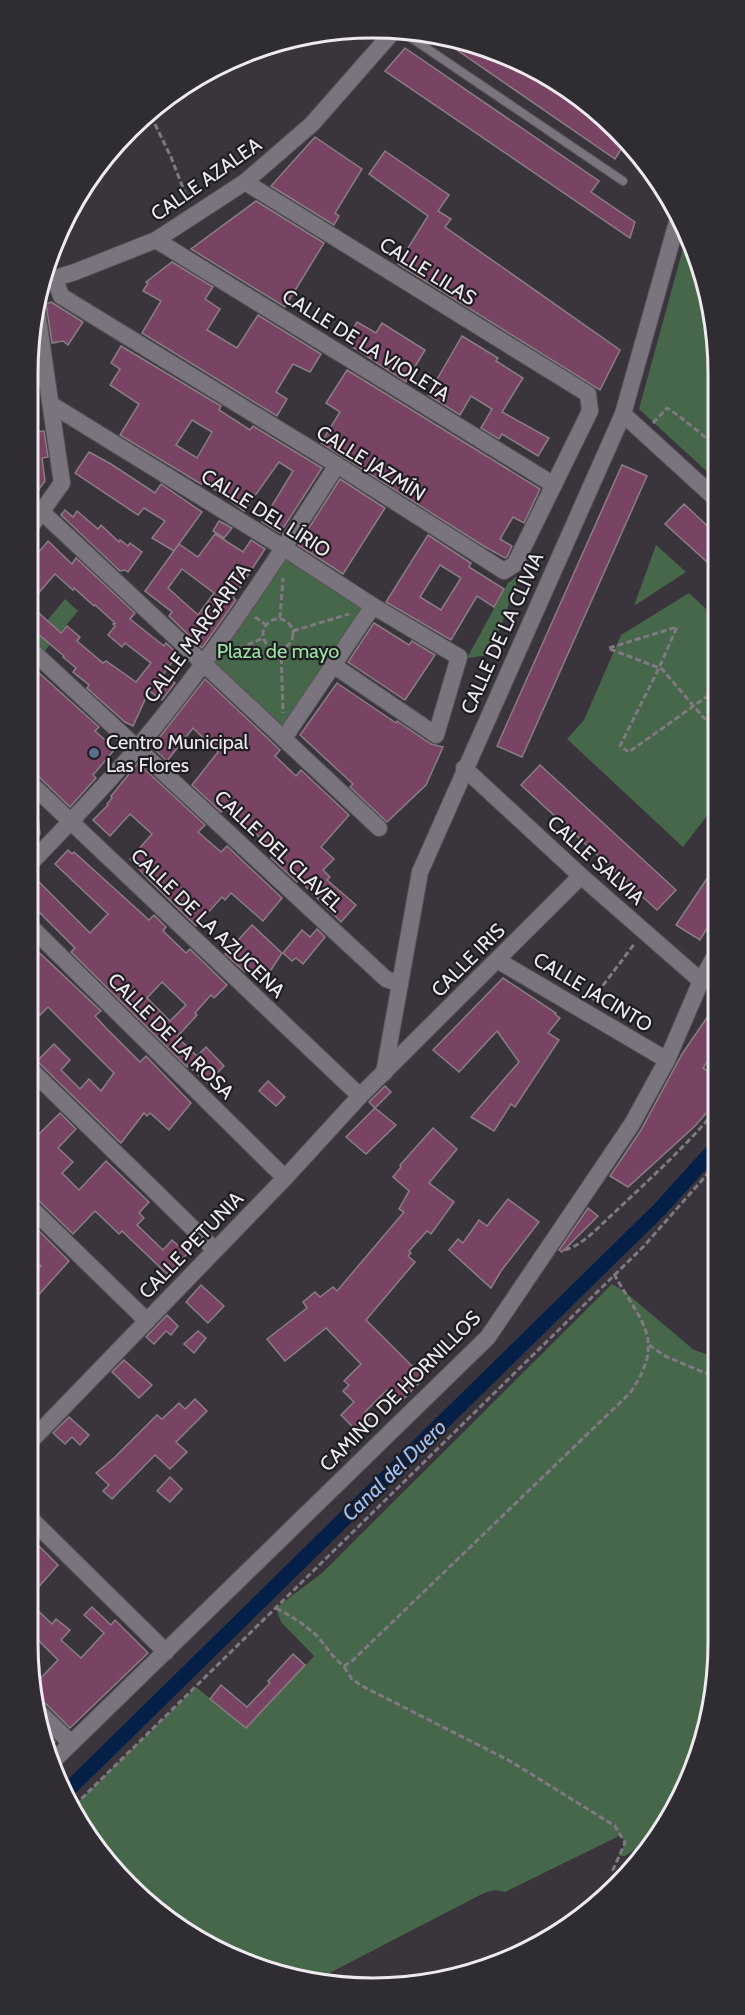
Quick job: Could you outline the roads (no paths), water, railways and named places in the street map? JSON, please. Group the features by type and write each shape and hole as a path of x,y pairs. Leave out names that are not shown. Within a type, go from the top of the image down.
{"street":[{"name":"CALLE AZALEA","path":"51,280 156,240 245,182 312,124 387,38"},
{"name":"CALLE LILAS","path":"245,182 588,394"},
{"name":"CALLE DE LA CLIVIA","path":"384,1073 420,872 464,768 623,414 676,230"},
{"name":"CALLE DE LA VIOLETA","path":"156,240 554,485"},
{"name":"CALLE JAZMÍN","path":"50,284 61,296 337,465 504,571 515,564 590,411 588,394"},
{"path":"38,517 62,483 40,330"},
{"name":"CALLE DEL LÍRIO","path":"52,405 284,548 373,606 459,657 436,735 333,665"},
{"path":"623,414 708,492"},
{"name":"CALLE MARGARITA","path":"38,855 137,748 205,663 284,548 337,465"},
{"path":"42,512 379,828"},
{"path":"284,738 373,606"},
{"name":"CALLE DEL CLAVEL","path":"38,656 386,979 400,984"},
{"name":"CALLE SALVIA","path":"464,768 581,876 701,981"},
{"name":"CALLE DE LA AZUCENA","path":"38,790 360,1096"},
{"name":"CALLE IRIS","path":"384,1073 581,876"},
{"name":"CALLE DE LA ROSA","path":"38,934 285,1178"},
{"name":"CALLE JACINTO","path":"497,960 667,1060"},
{"name":"CAMINO DE HORNILLOS","path":"57,1757 488,1337 632,1124 667,1060 708,968"},
{"name":"CALLE PETUNIA","path":"38,1433 384,1073"},
{"path":"38,1077 215,1250"},
{"path":"38,1215 147,1321"},
{"path":"38,1526 166,1652"},
{"path":"47,1719 71,1743"}],"lane":[{"path":"413,40 623,181"}],"waterway":[{"name":"Canal del Duero","path":"70,1788 660,1209 708,1156"}],"place":[{"name":"Centro Municipal Las Flores","path":"94,753"}],"park label":[{"name":"Plaza de mayo","path":"278,651"}]}
